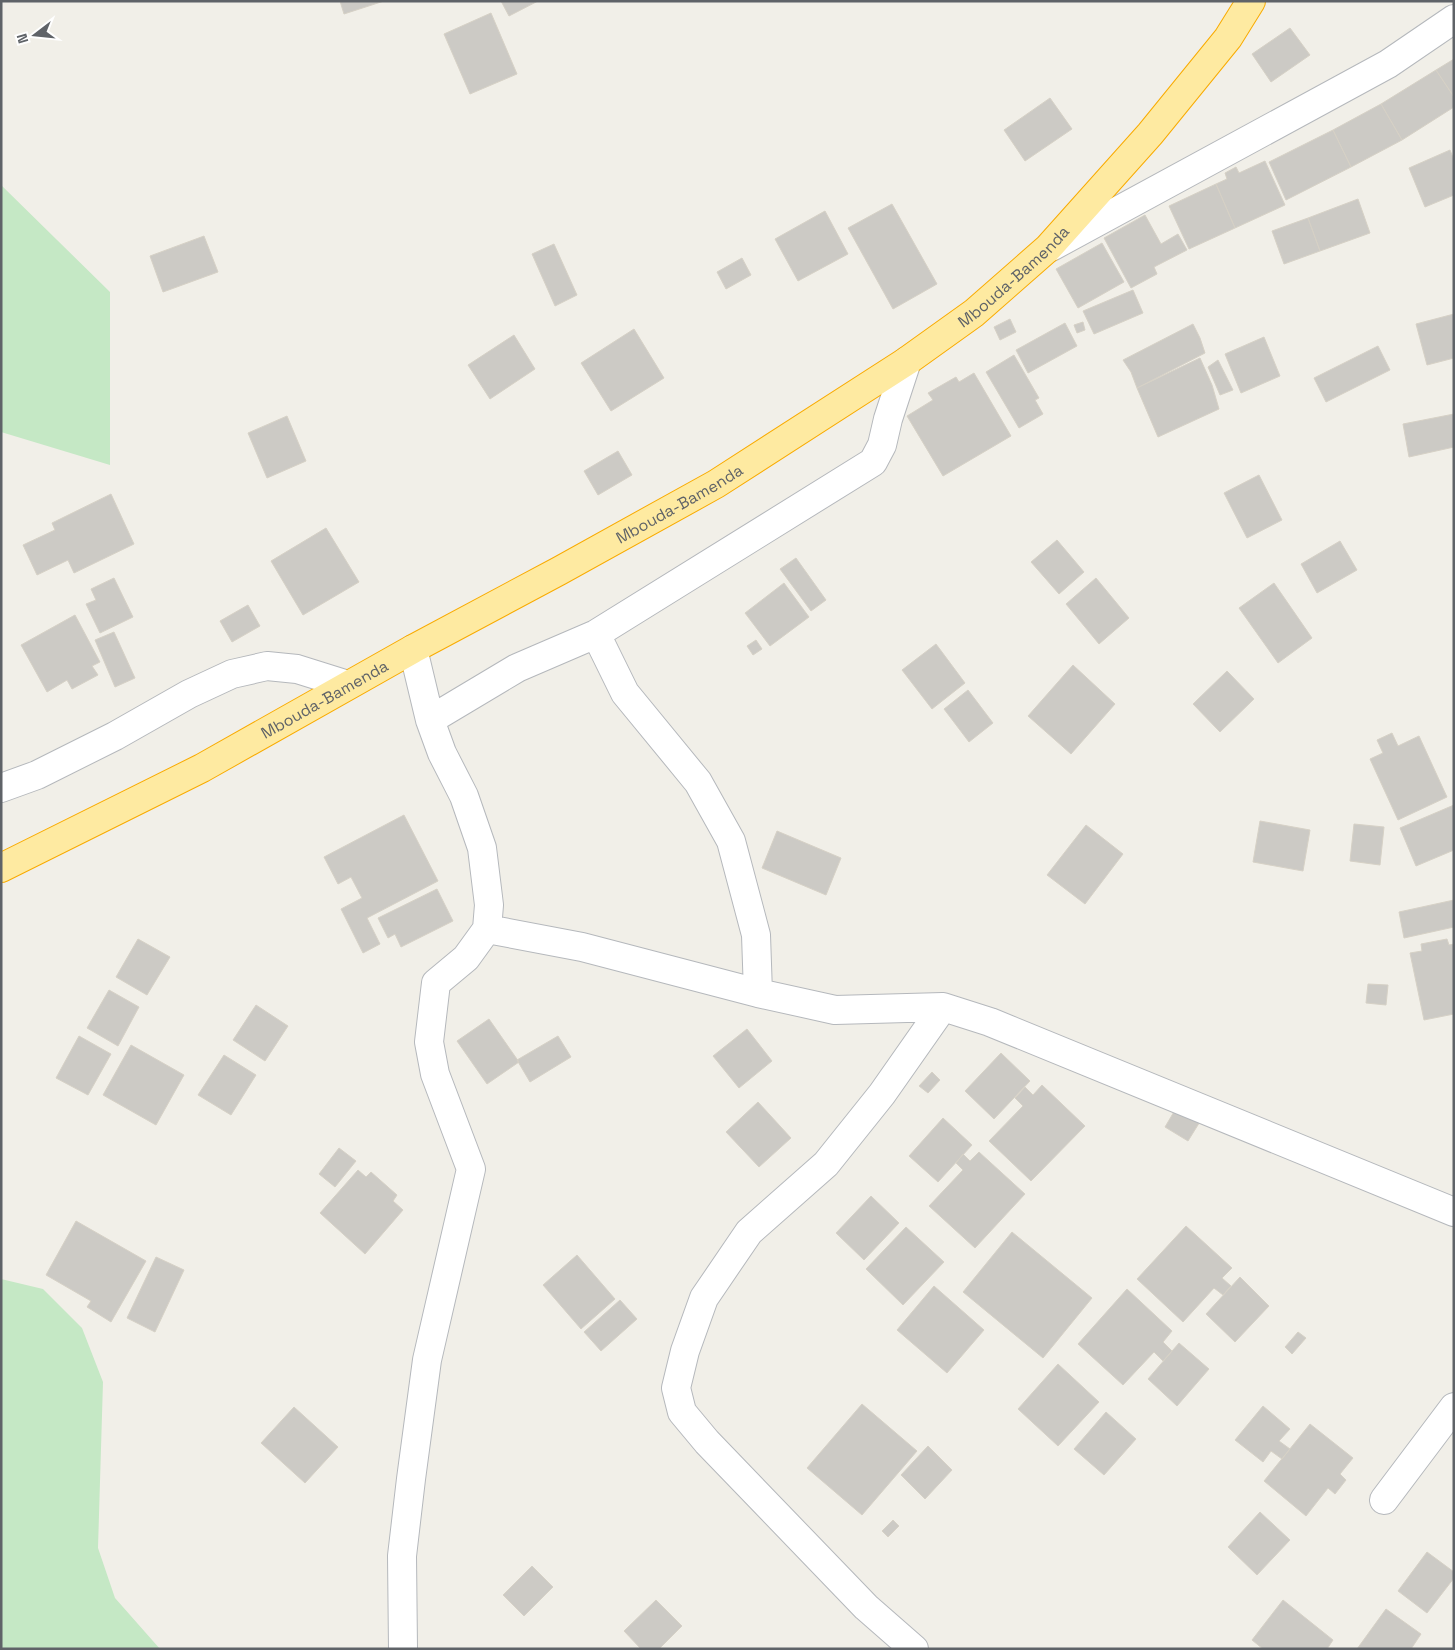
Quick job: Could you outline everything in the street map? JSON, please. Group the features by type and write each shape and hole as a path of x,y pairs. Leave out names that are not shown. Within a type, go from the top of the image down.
{"highway":[{"name":"Mbouda-Bamenda","path":"1,868 202,768 413,649 716,484 907,361 974,313 1048,248 1150,134 1228,38 1251,1"}],"street":[{"path":"1048,248 1388,64 1454,19"},
{"path":"430,720 517,668 596,634 873,462 882,446 888,420 907,361"},
{"path":"596,634 625,693 698,782 731,841 756,935 758,993"},
{"path":"403,1649 402,1556 427,1360 471,1169 435,1074 429,1042 435,990 436,983 466,958 487,929 489,905 482,848 464,796 442,753 430,720 413,649"},
{"path":"1,788 37,775 115,736 189,694 232,674 267,666 297,669 348,686"},
{"path":"487,929 582,947 758,993 835,1010 943,1006 990,1022 1454,1212"},
{"path":"914,1649 866,1608 707,1442 682,1412 676,1388 685,1351 704,1298 749,1232 826,1164 882,1094 943,1006"},
{"path":"1384,1500 1454,1407"}],"green space":[{"path":"1,185 110,292 110,465 1,432"},
{"path":"1,1279 43,1289 82,1328 103,1382 98,1548 115,1598 160,1649 1,1649"}],"building":[{"path":"340,1 384,1 344,14"},
{"path":"501,1 538,1 509,16"},
{"path":"491,13 517,74 470,94 444,34"},
{"path":"1290,28 1310,55 1271,82 1252,54"},
{"path":"1454,59 1454,97 1436,70"},
{"path":"1436,70 1454,97 1454,107 1402,140 1381,104"},
{"path":"1050,98 1072,129 1025,161 1004,130"},
{"path":"1381,104 1402,140 1351,167 1333,130"},
{"path":"1333,130 1351,167 1286,200 1269,162"},
{"path":"1450,150 1454,160 1454,195 1425,207 1409,168"},
{"path":"1265,161 1285,205 1235,228 1216,184 1227,179 1225,173 1236,167 1239,173"},
{"path":"1216,184 1235,228 1189,249 1169,206"},
{"path":"1358,199 1370,233 1320,251 1308,218"},
{"path":"892,204 937,284 893,309 848,228"},
{"path":"825,211 848,254 798,281 775,239"},
{"path":"1145,215 1161,244 1178,234 1187,250 1154,267 1157,274 1131,288 1104,238"},
{"path":"1308,218 1320,251 1284,264 1272,231"},
{"path":"204,236 218,272 163,292 150,256"},
{"path":"1102,243 1124,282 1078,308 1056,269"},
{"path":"554,244 577,295 555,306 532,254"},
{"path":"742,258 751,275 726,289 717,272"},
{"path":"1133,290 1143,313 1094,334 1083,311"},
{"path":"1454,314 1454,358 1427,365 1416,324"},
{"path":"1010,319 1016,332 1000,340 994,327"},
{"path":"1083,322 1085,330 1077,333 1074,325"},
{"path":"1065,323 1077,346 1028,373 1016,350"},
{"path":"1193,324 1205,353 1137,388 1131,372 1123,360"},
{"path":"634,329 664,378 611,411 581,363"},
{"path":"514,335 535,369 490,399 468,365"},
{"path":"1264,337 1280,376 1241,393 1225,354"},
{"path":"1378,346 1390,370 1326,402 1314,378"},
{"path":"1014,355 1039,398 1035,400 1043,414 1019,428 986,372"},
{"path":"1200,358 1212,385 1219,409 1158,437 1137,388"},
{"path":"1218,360 1233,390 1220,395 1208,367"},
{"path":"974,373 1011,436 943,476 907,416 933,400 928,393 956,377 959,382"},
{"path":"1454,414 1454,447 1409,457 1403,424"},
{"path":"287,416 306,461 267,478 248,433"},
{"path":"618,451 632,475 598,495 584,471"},
{"path":"1259,475 1282,520 1247,538 1224,493"},
{"path":"111,494 134,544 74,573 68,560 37,575 23,545 55,530 52,523"},
{"path":"326,528 359,582 303,615 271,561"},
{"path":"1057,540 1084,572 1059,594 1031,562"},
{"path":"1340,541 1357,570 1317,593 1301,564"},
{"path":"796,558 826,600 811,611 780,569"},
{"path":"114,578 133,617 100,633 86,604 96,600 91,589"},
{"path":"1096,578 1129,618 1099,644 1066,604"},
{"path":"784,583 809,617 770,646 745,613"},
{"path":"1274,583 1312,638 1278,663 1239,608"},
{"path":"248,605 260,626 232,642 220,621"},
{"path":"75,615 100,662 92,666 98,675 72,689 67,680 47,692 21,645"},
{"path":"114,632 135,678 115,687 95,640"},
{"path":"756,640 762,649 753,655 747,646"},
{"path":"936,644 965,683 932,709 902,670"},
{"path":"1073,665 1115,704 1071,754 1028,716"},
{"path":"1227,671 1254,699 1220,732 1193,704"},
{"path":"968,690 993,723 969,742 944,709"},
{"path":"1392,733 1398,746 1419,736 1447,797 1398,820 1370,759 1383,753 1377,740"},
{"path":"1454,805 1454,850 1416,866 1400,828"},
{"path":"404,815 438,881 367,918 380,944 363,953 341,909 362,898 351,877 338,884 324,857"},
{"path":"1260,821 1310,830 1303,871 1253,862"},
{"path":"1354,824 1384,827 1380,865 1350,861"},
{"path":"1086,825 1123,854 1085,904 1047,875"},
{"path":"777,831 841,858 826,895 762,868"},
{"path":"437,889 453,921 401,947 395,934 388,938 378,918"},
{"path":"1454,900 1454,927 1404,938 1399,912"},
{"path":"138,939 170,957 147,995 116,977"},
{"path":"1447,939 1449,945 1454,944 1454,1014 1424,1020 1410,953 1422,951 1421,944"},
{"path":"1368,984 1388,985 1386,1005 1366,1003"},
{"path":"109,990 139,1007 118,1046 87,1028"},
{"path":"256,1005 288,1026 265,1061 233,1040"},
{"path":"489,1019 519,1062 487,1084 457,1041"},
{"path":"747,1029 772,1061 739,1088 713,1056"},
{"path":"79,1036 111,1054 88,1095 56,1078"},
{"path":"558,1036 571,1057 530,1082 517,1060"},
{"path":"131,1045 184,1075 156,1125 103,1095"},
{"path":"1001,1053 1030,1081 994,1119 965,1091"},
{"path":"224,1055 256,1075 231,1115 198,1095"},
{"path":"932,1072 940,1080 928,1093 919,1086"},
{"path":"1042,1085 1085,1126 1031,1181 989,1141 1023,1106 1015,1098 1025,1087 1033,1095"},
{"path":"758,1102 791,1138 759,1167 726,1132"},
{"path":"1178,1105 1201,1120 1188,1141 1165,1127"},
{"path":"943,1118 972,1145 938,1182 909,1156"},
{"path":"339,1148 356,1161 335,1187 319,1174"},
{"path":"979,1152 1025,1194 975,1248 929,1206 963,1170 956,1163 963,1154 970,1161"},
{"path":"358,1170 366,1177 371,1172 397,1195 393,1201 403,1210 365,1254 320,1213"},
{"path":"871,1196 899,1223 864,1260 836,1233"},
{"path":"76,1221 146,1261 111,1322 87,1307 91,1301 46,1275"},
{"path":"1186,1226 1232,1268 1222,1278 1231,1286 1223,1295 1214,1288 1183,1322 1137,1279"},
{"path":"906,1227 944,1262 903,1305 866,1269"},
{"path":"1012,1232 1092,1298 1043,1358 963,1292"},
{"path":"577,1255 615,1299 581,1329 543,1285"},
{"path":"156,1257 184,1270 155,1332 127,1318"},
{"path":"1240,1277 1269,1306 1235,1342 1206,1314"},
{"path":"934,1286 984,1330 947,1373 897,1330"},
{"path":"1127,1289 1172,1331 1163,1342 1172,1351 1163,1361 1154,1352 1123,1385 1078,1344"},
{"path":"620,1300 637,1319 601,1351 584,1332"},
{"path":"1298,1332 1306,1338 1292,1354 1285,1347"},
{"path":"1179,1343 1209,1369 1177,1406 1148,1379"},
{"path":"1058,1364 1099,1402 1058,1446 1018,1409"},
{"path":"862,1404 917,1451 862,1515 807,1468"},
{"path":"1263,1406 1290,1429 1279,1441 1290,1449 1282,1459 1271,1451 1263,1462 1235,1440"},
{"path":"294,1407 338,1447 305,1483 261,1443"},
{"path":"1106,1412 1136,1439 1104,1475 1074,1449"},
{"path":"1310,1424 1353,1458 1340,1474 1346,1480 1335,1494 1328,1488 1306,1516 1264,1481"},
{"path":"928,1446 952,1470 925,1499 901,1475"},
{"path":"1260,1512 1290,1540 1257,1575 1228,1547"},
{"path":"893,1520 899,1526 888,1537 882,1531"},
{"path":"1427,1552 1454,1572 1454,1578 1427,1613 1398,1591"},
{"path":"532,1566 553,1587 524,1616 503,1595"},
{"path":"656,1600 682,1626 659,1649 641,1649 624,1631"},
{"path":"1283,1600 1333,1640 1327,1649 1263,1649 1252,1640"},
{"path":"1386,1609 1421,1634 1411,1649 1357,1649"}]}
